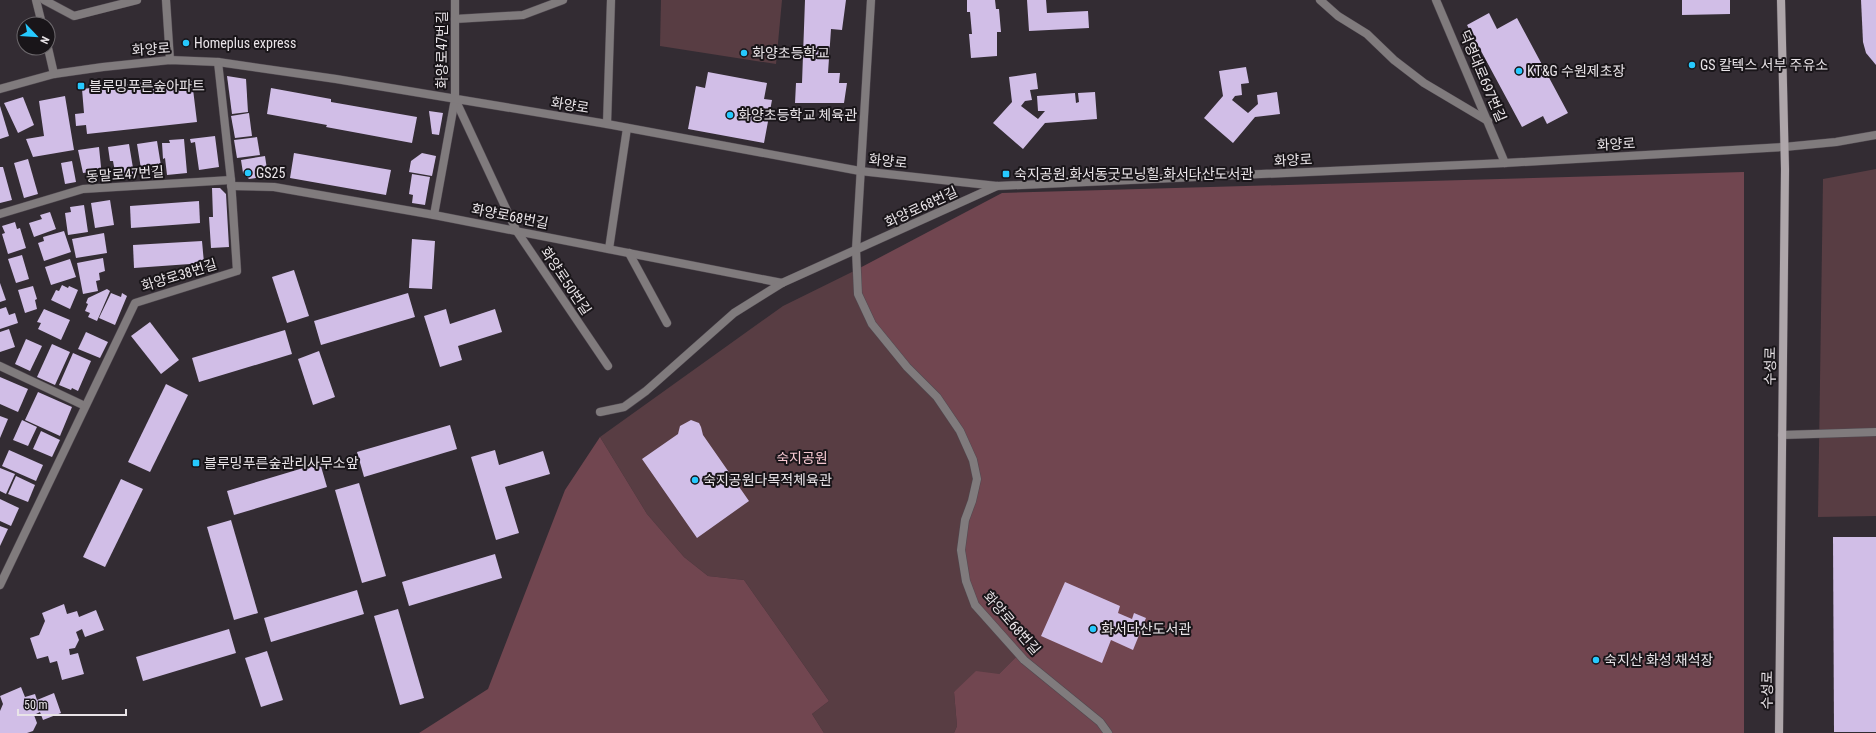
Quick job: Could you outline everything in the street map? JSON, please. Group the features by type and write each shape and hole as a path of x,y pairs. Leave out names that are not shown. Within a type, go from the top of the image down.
{"main road":[{"name":"수성로","path":"1779,733 1784,147 1781,0"}],"street":[{"path":"36,0 40,16"},
{"path":"44,0 74,16 137,0"},
{"path":"166,0 170,60"},
{"name":"화양로47번길","path":"455,0 455,99"},
{"path":"455,19 523,15 563,0"},
{"path":"607,124 611,0"},
{"name":"화양로68번길","path":"871,0 856,250 858,294 872,324 907,367 937,397 960,431 973,460 977,479 972,501 965,520 961,550 966,581 975,605 1024,660 1100,722 1108,733"},
{"path":"1320,0 1338,16 1367,34 1394,60 1424,83 1488,121"},
{"name":"덕영대로697번길","path":"1436,0 1505,163"},
{"path":"50,56 54,74"},
{"name":"화양로","path":"0,89 54,74 103,67 170,60 218,62 607,124 860,171 997,186 1505,163 1784,147 1836,142 1876,135"},
{"name":"화양로38번길","path":"0,585 135,303 237,271 231,183 218,62"},
{"path":"434,215 455,99"},
{"name":"화양로50번길","path":"455,99 516,230 608,366"},
{"path":"609,249 627,128"},
{"name":"화양로68번길","path":"231,183 274,187 434,215 782,283"},
{"name":"동말로47번길","path":"0,214 83,189 231,183"},
{"name":"화양로68번길","path":"600,412 624,407 629,404 646,391 734,312 782,283 997,186"},
{"path":"629,253 667,323"},
{"path":"0,366 85,406"},
{"path":"1782,435 1876,432"}],"green space":[{"path":"661,0 782,0 776,64 660,46"},
{"path":"1876,169 1876,516 1818,517 1823,179"},
{"name":"숙지공원","path":"854,271 869,326 904,370 934,399 957,432 970,461 1017,656 999,674 954,692 957,726 954,733 824,733 812,714 829,701 744,580 708,576 684,557 647,514 600,437 783,306"}],"shaded area":[{"path":"1744,172 1744,733 954,733 957,726 954,692 976,671 999,674 1017,656 973,608 958,549 974,479 970,461 957,432 934,399 904,370 869,326 854,271 1002,193"},
{"path":"600,437 647,514 684,557 708,576 744,580 829,701 812,714 824,733 419,733 488,689 565,490"}],"building":[{"name":"화양초등학교","path":"805,0 846,0 842,30 831,29 828,73 840,73 839,83 847,83 844,103 795,103 796,83 802,83"},
{"path":"967,0 995,0 996,9 999,9 1001,32 997,32 997,56 971,58 969,34 972,34 970,12 967,12"},
{"path":"1027,0 1046,0 1047,13 1088,11 1089,28 1029,31"},
{"path":"1682,0 1730,0 1730,14 1682,15"},
{"path":"1861,0 1876,0 1876,65 1866,53 1863,42"},
{"name":"KT&G 수원제초장","path":"1489,13 1497,29 1517,18 1568,113 1547,124 1543,116 1522,127 1467,25"},
{"path":"1246,67 1249,83 1241,84 1242,95 1235,96 1232,100 1248,113 1258,104 1257,95 1277,92 1280,114 1255,117 1233,143 1204,118 1223,96 1219,71"},
{"name":"화양초등학교 체육관","path":"708,72 767,83 764,99 772,100 764,143 688,129 696,86 705,88"},
{"path":"1036,73 1038,89 1030,90 1032,100 1025,101 1021,106 1038,119 1045,111 1038,111 1037,96 1075,93 1076,103 1079,102 1078,93 1095,92 1097,119 1045,123 1023,149 993,123 1012,102 1009,77"},
{"path":"227,76 246,79 248,112 232,114"},
{"path":"192,81 197,122 87,134 86,125 76,126 75,114 84,113 82,89 146,82 147,86"},
{"path":"271,88 331,99 331,102 417,117 412,143 267,114"},
{"path":"65,96 74,150 33,157 26,139 44,136 39,101"},
{"path":"23,97 34,125 18,133 4,103"},
{"path":"0,106 9,136 0,139"},
{"path":"429,111 443,113 439,135 432,134"},
{"path":"249,113 252,136 235,138 231,116"},
{"path":"215,136 219,167 199,170 195,142 191,143 190,139"},
{"path":"257,137 260,155 237,158 234,140"},
{"path":"184,139 187,173 167,175 165,158 163,159 162,143 170,143 169,140"},
{"path":"157,141 162,172 145,174 144,168 141,169 137,144"},
{"path":"129,144 134,174 119,177 118,172 115,172 113,161 110,161 108,147"},
{"path":"99,147 102,177 91,179 90,172 83,173 78,150"},
{"path":"294,153 391,170 386,195 290,178"},
{"path":"422,153 436,156 432,176 409,172 411,161"},
{"path":"265,156 268,176 249,179 243,173 241,160"},
{"path":"28,159 38,194 24,198 14,163"},
{"path":"72,161 76,182 65,184 61,163"},
{"path":"0,167 3,167 12,200 0,203"},
{"path":"412,174 430,177 425,205 412,203 413,195 409,194"},
{"path":"212,188 220,188 226,194 229,247 211,248 209,217 213,217"},
{"path":"110,200 114,225 95,228 91,203"},
{"path":"199,201 200,223 131,228 130,206"},
{"path":"84,205 88,232 68,235 65,213 71,212 70,207"},
{"path":"50,212 56,229 34,237 29,223 42,219 40,215"},
{"path":"15,222 17,229 20,228 26,248 8,254 2,234 5,233 2,226"},
{"path":"64,231 71,252 44,261 38,243 44,241 43,237"},
{"path":"104,233 107,253 76,258 72,239"},
{"path":"412,239 435,241 432,289 409,288"},
{"path":"202,241 204,263 134,268 133,245"},
{"path":"22,255 29,279 16,283 8,259"},
{"path":"103,258 105,271 99,273 100,280 96,281 98,291 83,294 77,263"},
{"path":"70,259 76,277 51,285 45,267"},
{"path":"294,270 309,316 287,323 272,277"},
{"path":"0,283 6,300 0,302"},
{"path":"62,285 78,290 70,309 51,300 56,290 59,291"},
{"path":"33,286 37,299 35,300 37,309 25,313 18,290"},
{"path":"107,289 110,291 97,321 88,317 90,313 85,311 88,304 86,303 88,298"},
{"path":"111,293 121,297 122,293 127,296 115,325 99,318"},
{"path":"408,293 415,317 321,345 314,321"},
{"path":"6,307 9,315 15,313 18,323 0,329 0,309"},
{"path":"44,309 70,320 61,340 38,329 41,323 37,322"},
{"path":"446,309 450,324 495,309 502,332 458,346 462,360 440,367 424,316"},
{"path":"150,322 179,360 161,374 131,336"},
{"path":"9,329 15,347 0,352 0,332"},
{"path":"285,330 292,354 199,382 192,358"},
{"path":"86,332 108,342 100,358 78,349"},
{"path":"26,339 42,346 30,371 15,364"},
{"path":"52,344 70,352 55,385 37,377"},
{"path":"319,351 335,397 313,405 298,359"},
{"path":"73,353 91,361 78,391 59,385"},
{"path":"0,377 28,389 18,412 0,404"},
{"path":"166,384 188,395 150,472 128,462"},
{"path":"38,392 72,407 60,436 25,420"},
{"path":"0,416 8,419 0,438"},
{"path":"22,420 37,427 28,446 13,440"},
{"name":"숙지공원다목적체육관","path":"691,420 699,423 703,435 749,501 697,538 642,459 678,434 680,426"},
{"path":"450,425 457,449 364,477 357,452"},
{"path":"41,431 60,440 52,457 33,449"},
{"path":"9,450 43,465 36,481 2,466"},
{"path":"495,450 499,465 543,451 550,474 505,487 519,533 496,540 471,457"},
{"path":"320,463 327,487 234,515 227,491"},
{"path":"0,468 15,474 6,494 0,491"},
{"path":"16,476 35,485 28,502 8,494"},
{"path":"121,479 143,489 105,567 83,557"},
{"path":"359,483 386,576 362,583 335,490"},
{"path":"0,499 19,508 11,526 0,521"},
{"path":"231,520 258,613 234,620 207,527"},
{"path":"0,526 8,529 0,546"},
{"path":"1833,537 1876,537 1876,732 1834,732"},
{"path":"495,554 502,578 409,606 402,582"},
{"name":"화서다산도서관","path":"1065,582 1120,606 1118,613 1132,619 1134,613 1146,618 1133,650 1111,640 1102,663 1041,636"},
{"path":"357,590 364,614 271,642 264,618"},
{"path":"64,604 67,614 77,611 79,617 96,610 104,630 85,637 82,629 76,632 79,640 75,648 69,649 70,655 78,653 84,674 62,680 57,661 50,663 48,656 37,659 30,638 39,635 45,621 42,613"},
{"path":"398,609 424,698 400,705 374,616"},
{"path":"229,629 236,653 143,681 136,657"},
{"path":"267,651 283,700 261,707 245,658"},
{"path":"21,687 25,697 35,694 37,700 54,693 61,713 43,720 40,712 34,715 37,723 33,731 27,733 0,733 0,711 3,704 0,696"}],"place":[{"name":"Homeplus express","path":"186,43"},
{"name":"화양초등학교","path":"744,53"},
{"name":"GS 칼텍스 서부 주유소","path":"1692,65"},
{"name":"KT&G 수원제초장","path":"1519,71"},
{"name":"블루밍푸른숲아파트","path":"81,86"},
{"name":"화양초등학교 체육관","path":"730,115"},
{"name":"GS25","path":"248,173"},
{"name":"숙지공원.화서동굿모닝힐.화서다산도서관","path":"1006,174"},
{"name":"블루밍푸른숲관리사무소앞","path":"196,463"},
{"name":"숙지공원다목적체육관","path":"695,480"},
{"name":"화서다산도서관","path":"1093,629"},
{"name":"숙지산 화성 채석장","path":"1596,660"}]}
